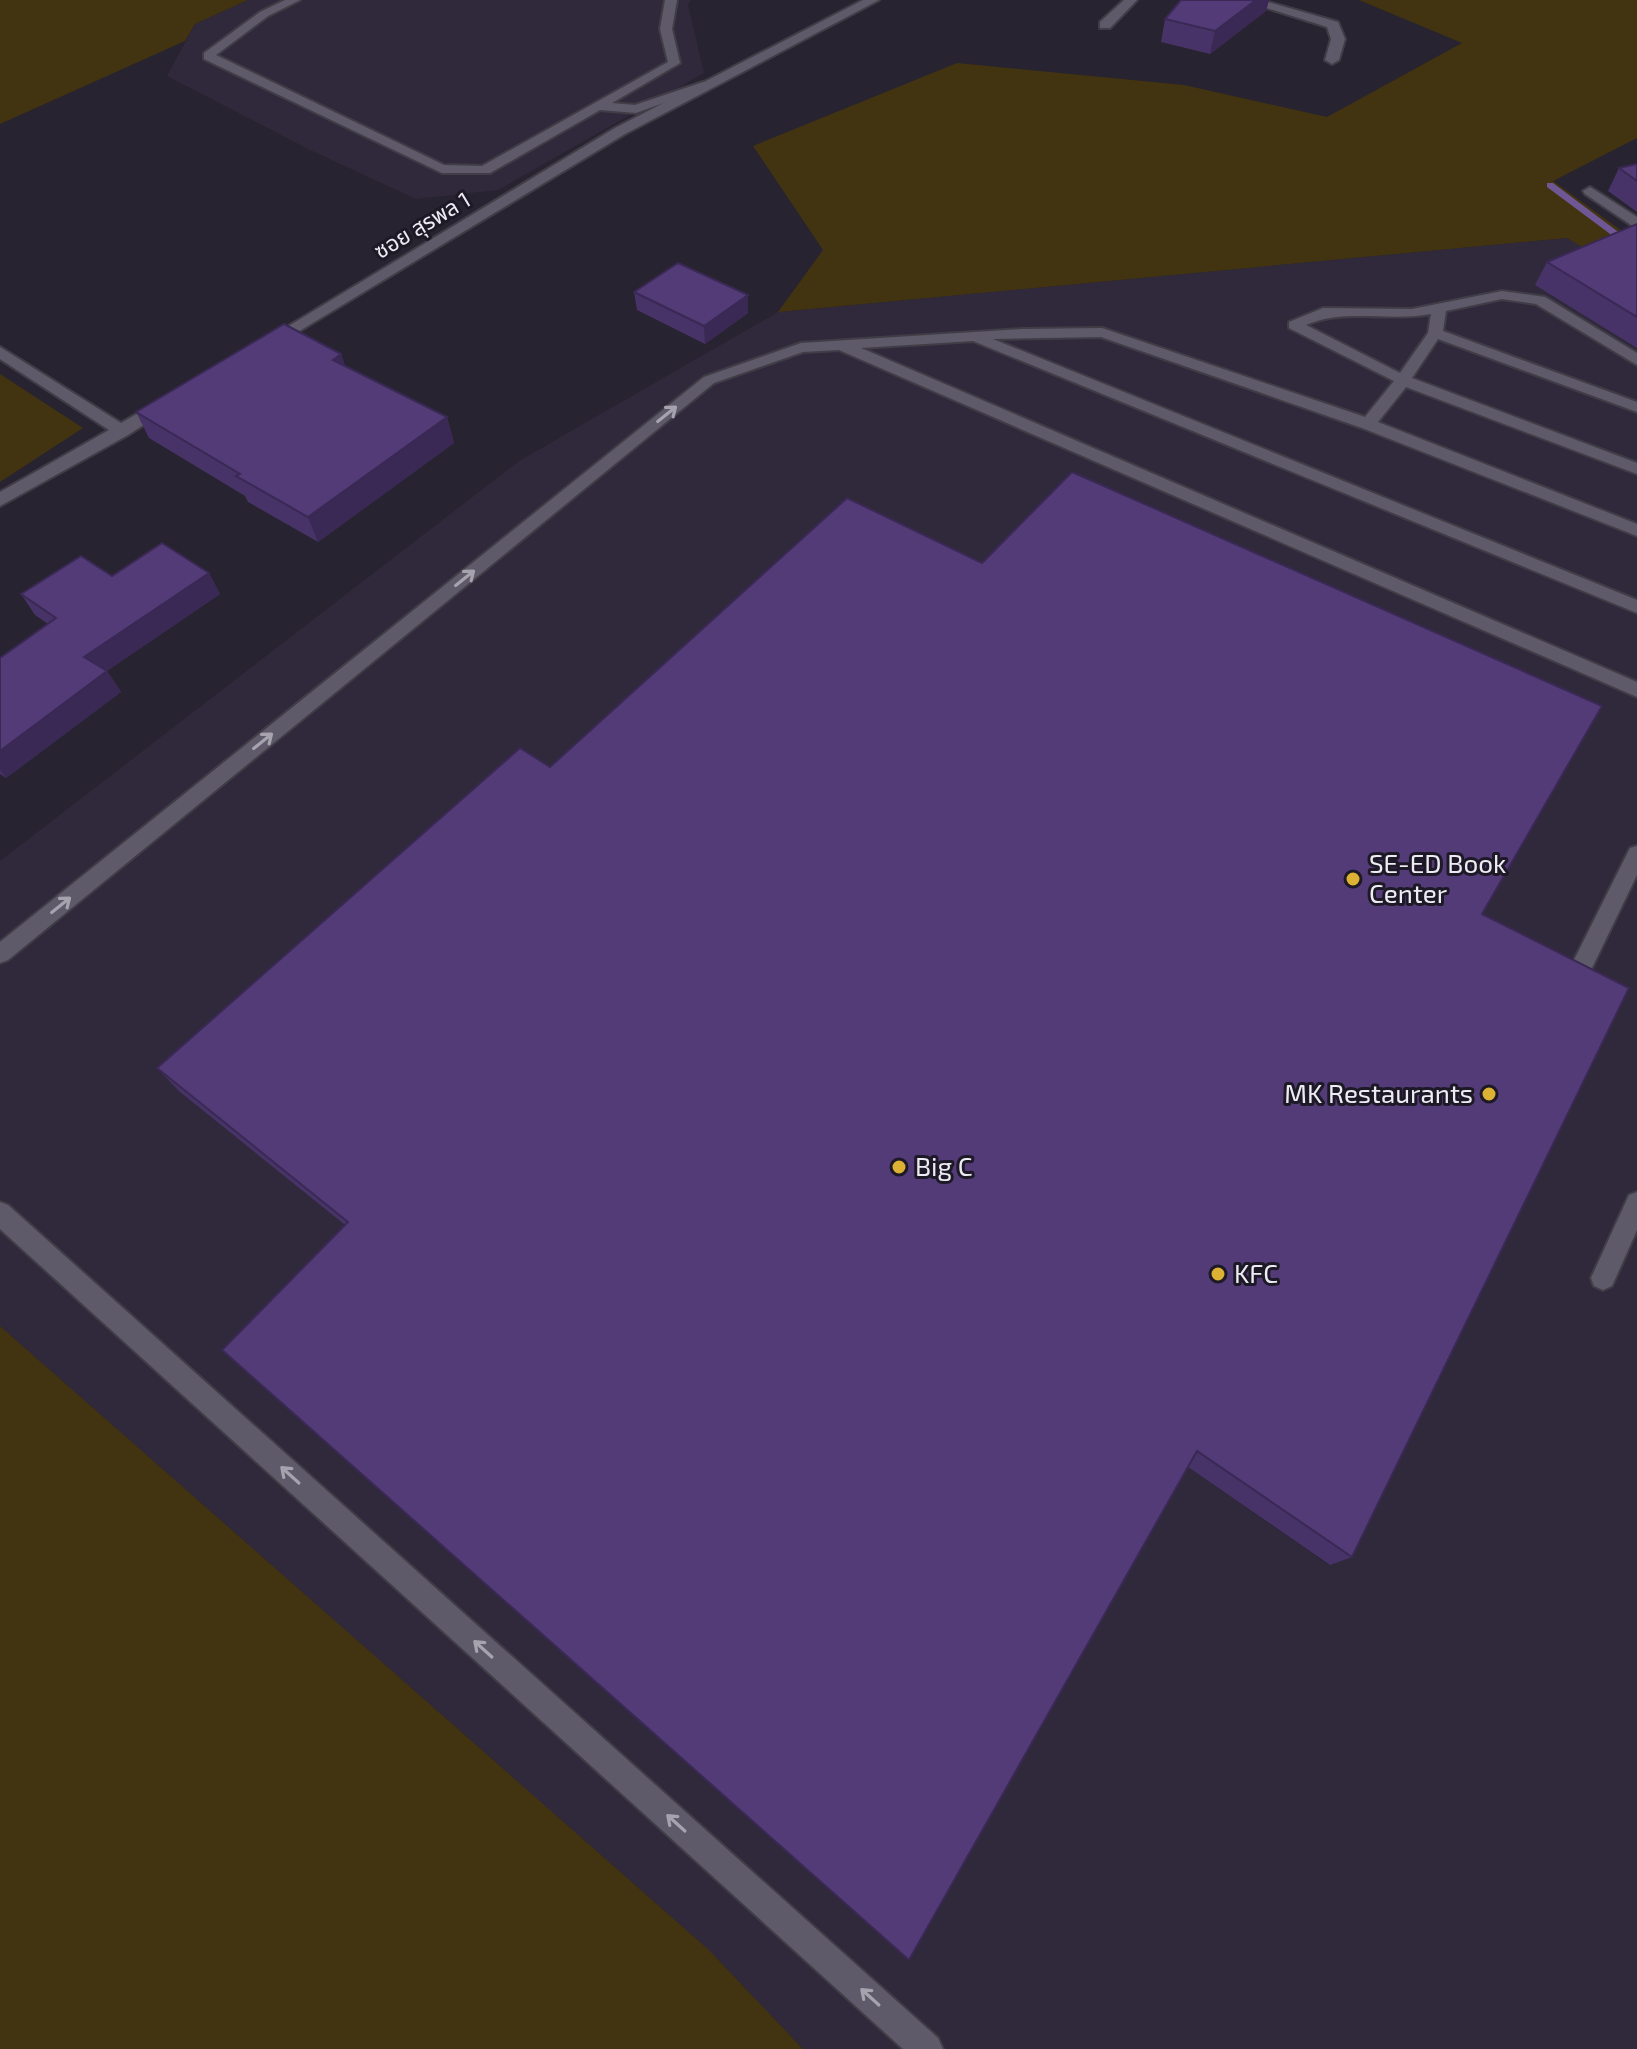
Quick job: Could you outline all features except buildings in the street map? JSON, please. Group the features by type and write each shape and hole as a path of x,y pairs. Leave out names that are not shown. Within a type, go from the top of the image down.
{"street":[{"name":"ซอย สุรพล 1","path":"256,350 620,131 873,0"},
{"path":"1105,25 1131,0"},
{"path":"1247,0 1333,25 1338,39 1332,60"},
{"path":"1590,191 1637,224"},
{"path":"0,352 122,431"},
{"path":"0,500 176,399"}],"lane":[{"path":"294,0 264,14 208,56 442,169 485,170 674,63 666,29 671,0"},
{"path":"598,106 636,109 707,85"},
{"path":"1637,360 1540,300 1502,295 1412,313 1323,312 1294,325 1403,380 1637,469"},
{"path":"1368,424 1435,333 1439,307"},
{"path":"0,954 709,380 801,348 1102,332 1368,424 1637,530"},
{"path":"1435,333 1637,407"},
{"path":"974,337 1637,607"},
{"path":"841,345 1637,690"},
{"path":"1582,966 1637,854"},
{"path":"1603,1278 1637,1203"},
{"path":"0,1213 927,2049"}],"shaded area":[{"path":"0,0 248,0 195,24 185,41 0,124"},
{"path":"248,0 691,0 688,5 704,73 498,190 416,199 310,150 167,76 195,24"},
{"path":"1359,0 1637,0 1637,138 1553,181 1637,242 1637,281 1567,238 778,312 823,250 753,146 957,63 1184,85 1327,117 1462,43"},
{"path":"1567,238 1637,281 1637,2049 803,2049 709,1950 0,1326 0,861 519,461 778,312","holes":["977,595 1329,1565 1182,1463 365,1241 180,1092"]},
{"path":"0,374 83,428 0,482"},
{"path":"0,1326 709,1950 803,2049 0,2049"}],"waterway":[{"path":"1550,185 1637,251"}],"place":[{"name":"SE-ED Book Center","path":"1353,879"},
{"name":"MK Restaurants","path":"1489,1094"},
{"name":"Big C","path":"899,1167"},
{"name":"KFC","path":"1218,1274"}]}
